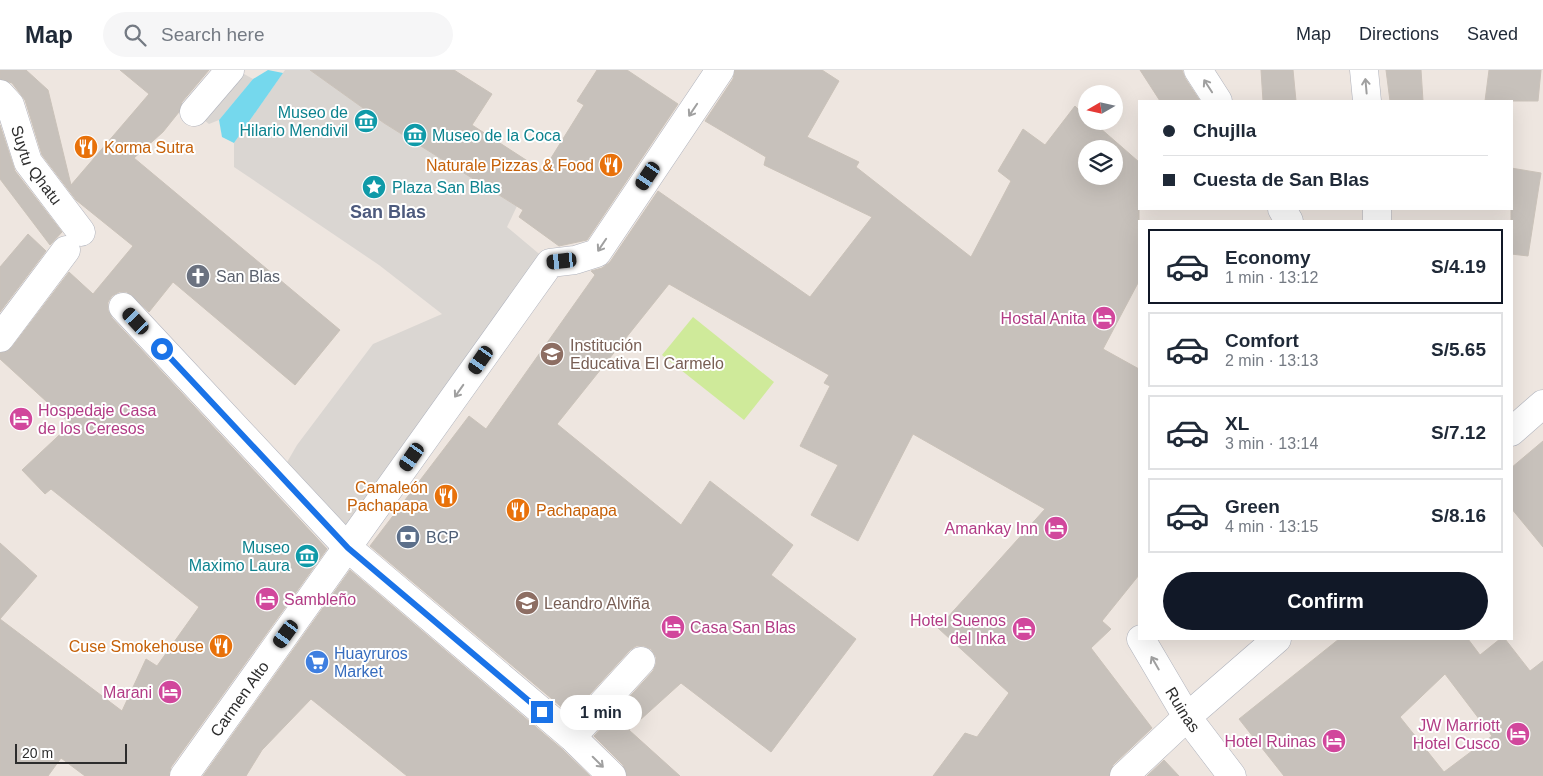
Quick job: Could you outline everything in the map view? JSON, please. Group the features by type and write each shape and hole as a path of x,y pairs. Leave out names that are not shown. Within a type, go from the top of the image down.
{"street":[{"path":"194,112 230,70"},
{"name":"Carmen Alto","path":"184,776 550,262 575,260 597,253 720,70"},
{"path":"1198,70 1217,100"},
{"path":"1364,70 1367,100"},
{"name":"Suytu Qhatu","path":"0,94 10,105 28,162 74,241 0,338"},
{"path":"123,307 348,548 572,737 612,776"},
{"path":"1513,430 1543,404"},
{"name":"Ruinas","path":"1142,640 1187,717 1232,776"},
{"path":"1124,776 1187,717 1275,640"},
{"path":"572,737 641,661"}],"green space":[{"path":"693,317 774,382 744,420 662,355"}],"shaded area":[{"path":"237,70 253,79 219,120 209,124 194,112"},
{"path":"285,70 310,70 384,123 517,206 507,227 550,263 348,548 279,476 297,445 373,344 442,314 379,265 234,167 234,143"}],"water":[{"path":"268,70 283,73 234,143 222,137 219,120 253,79"}],"building":[{"path":"0,70 26,70 48,90 71,185 149,94 120,70 209,70 182,102 179,112 163,132 134,158 340,330 295,385 173,282 149,312 127,292 119,292 112,296 108,302 108,310 112,318 327,549 171,767 169,776 85,776 61,758 48,776 0,776 0,619 122,711 146,659 157,666 199,607 51,489 45,494 22,470 71,424 0,359 0,353 12,347 69,272 93,294 133,246 76,200 42,155 25,100 12,83 0,79"},
{"path":"310,70 454,70 492,94 472,125 543,171 584,105 577,101 597,70 627,70 678,104 587,240 559,246 519,217 523,210 384,123"},
{"path":"735,70 822,70 839,81 807,137 859,162 856,167 971,257 1011,181 998,171 1023,129 1045,145 1075,106 1078,109 1078,130 1102,130 1114,140 1078,140 1078,185 1123,185 1123,148 1138,161 1138,283 1103,349 1138,368 1138,576 1102,621 1111,629 1091,648 1152,728 1113,765 1109,776 933,776 965,733 977,737 1009,693 938,628 1045,509 913,434 858,541 811,515 838,465 800,446 830,386 824,383 829,375 669,284 557,424 681,525 710,481 793,545 771,575 856,639 771,752 681,683 629,730 680,776 627,776 623,765 594,736 653,671 656,657 651,649 644,646 636,646 630,650 571,715 370,546 469,416 486,429 595,275 591,271 602,268 610,262 658,191 810,297 872,217 764,165 766,157 705,121 733,79"},
{"path":"1140,70 1182,70 1199,100 1159,100"},
{"path":"1261,70 1293,70 1296,100 1263,100"},
{"path":"1386,70 1421,70 1423,100 1390,100"},
{"path":"1489,70 1541,70 1538,101 1485,100"},
{"path":"0,125 15,171 62,232 50,245 0,179"},
{"path":"1513,168 1541,173 1528,256 1513,254 1513,220 1511,220 1511,210 1513,210"},
{"path":"28,234 46,251 0,312 0,267"},
{"path":"1543,441 1543,547 1513,510 1513,466"},
{"path":"0,543 37,576 0,619"},
{"path":"350,570 562,749 590,776 407,776 311,699 262,750 246,776 203,776"},
{"path":"1338,640 1469,640 1480,655 1499,640 1506,640 1530,671 1543,661 1543,776 1284,776 1239,719","holes":["1445,674 1492,736 1444,772 1400,717"]},
{"path":"1164,760 1179,776 1147,776"}],"place":[{"name":"Museo de Hilario Mendivil","path":"366,121"},
{"name":"Museo de la Coca","path":"415,135"},
{"name":"Korma Sutra","path":"86,147"},
{"name":"Naturale Pizzas & Food","path":"611,165"},
{"name":"Plaza San Blas","path":"374,187"},
{"name":"San Blas","path":"198,276"},
{"name":"Hostal Anita","path":"1104,318"},
{"name":"Institución Educativa El Carmelo","path":"552,354"},
{"name":"Hospedaje Casa de los Ceresos","path":"21,419"},
{"name":"Camaleón Pachapapa","path":"446,496"},
{"name":"Pachapapa","path":"518,510"},
{"name":"Amankay Inn","path":"1056,528"},
{"name":"BCP","path":"408,537"},
{"name":"Museo Maximo Laura","path":"307,556"},
{"name":"Sambleño","path":"267,599"},
{"name":"Leandro Alviña","path":"527,603"},
{"name":"Casa San Blas","path":"673,627"},
{"name":"Hotel Suenos del Inka","path":"1024,629"},
{"name":"Cuse Smokehouse","path":"221,646"},
{"name":"Huayruros Market","path":"317,662"},
{"name":"Marani","path":"170,692"},
{"name":"JW Marriott Hotel Cusco","path":"1518,734"},
{"name":"Hotel Ruinas","path":"1334,741"}],"district":[{"name":"San Blas","path":"388,212"}],"route":[{"path":"162,349 348,548 542,712"}]}
